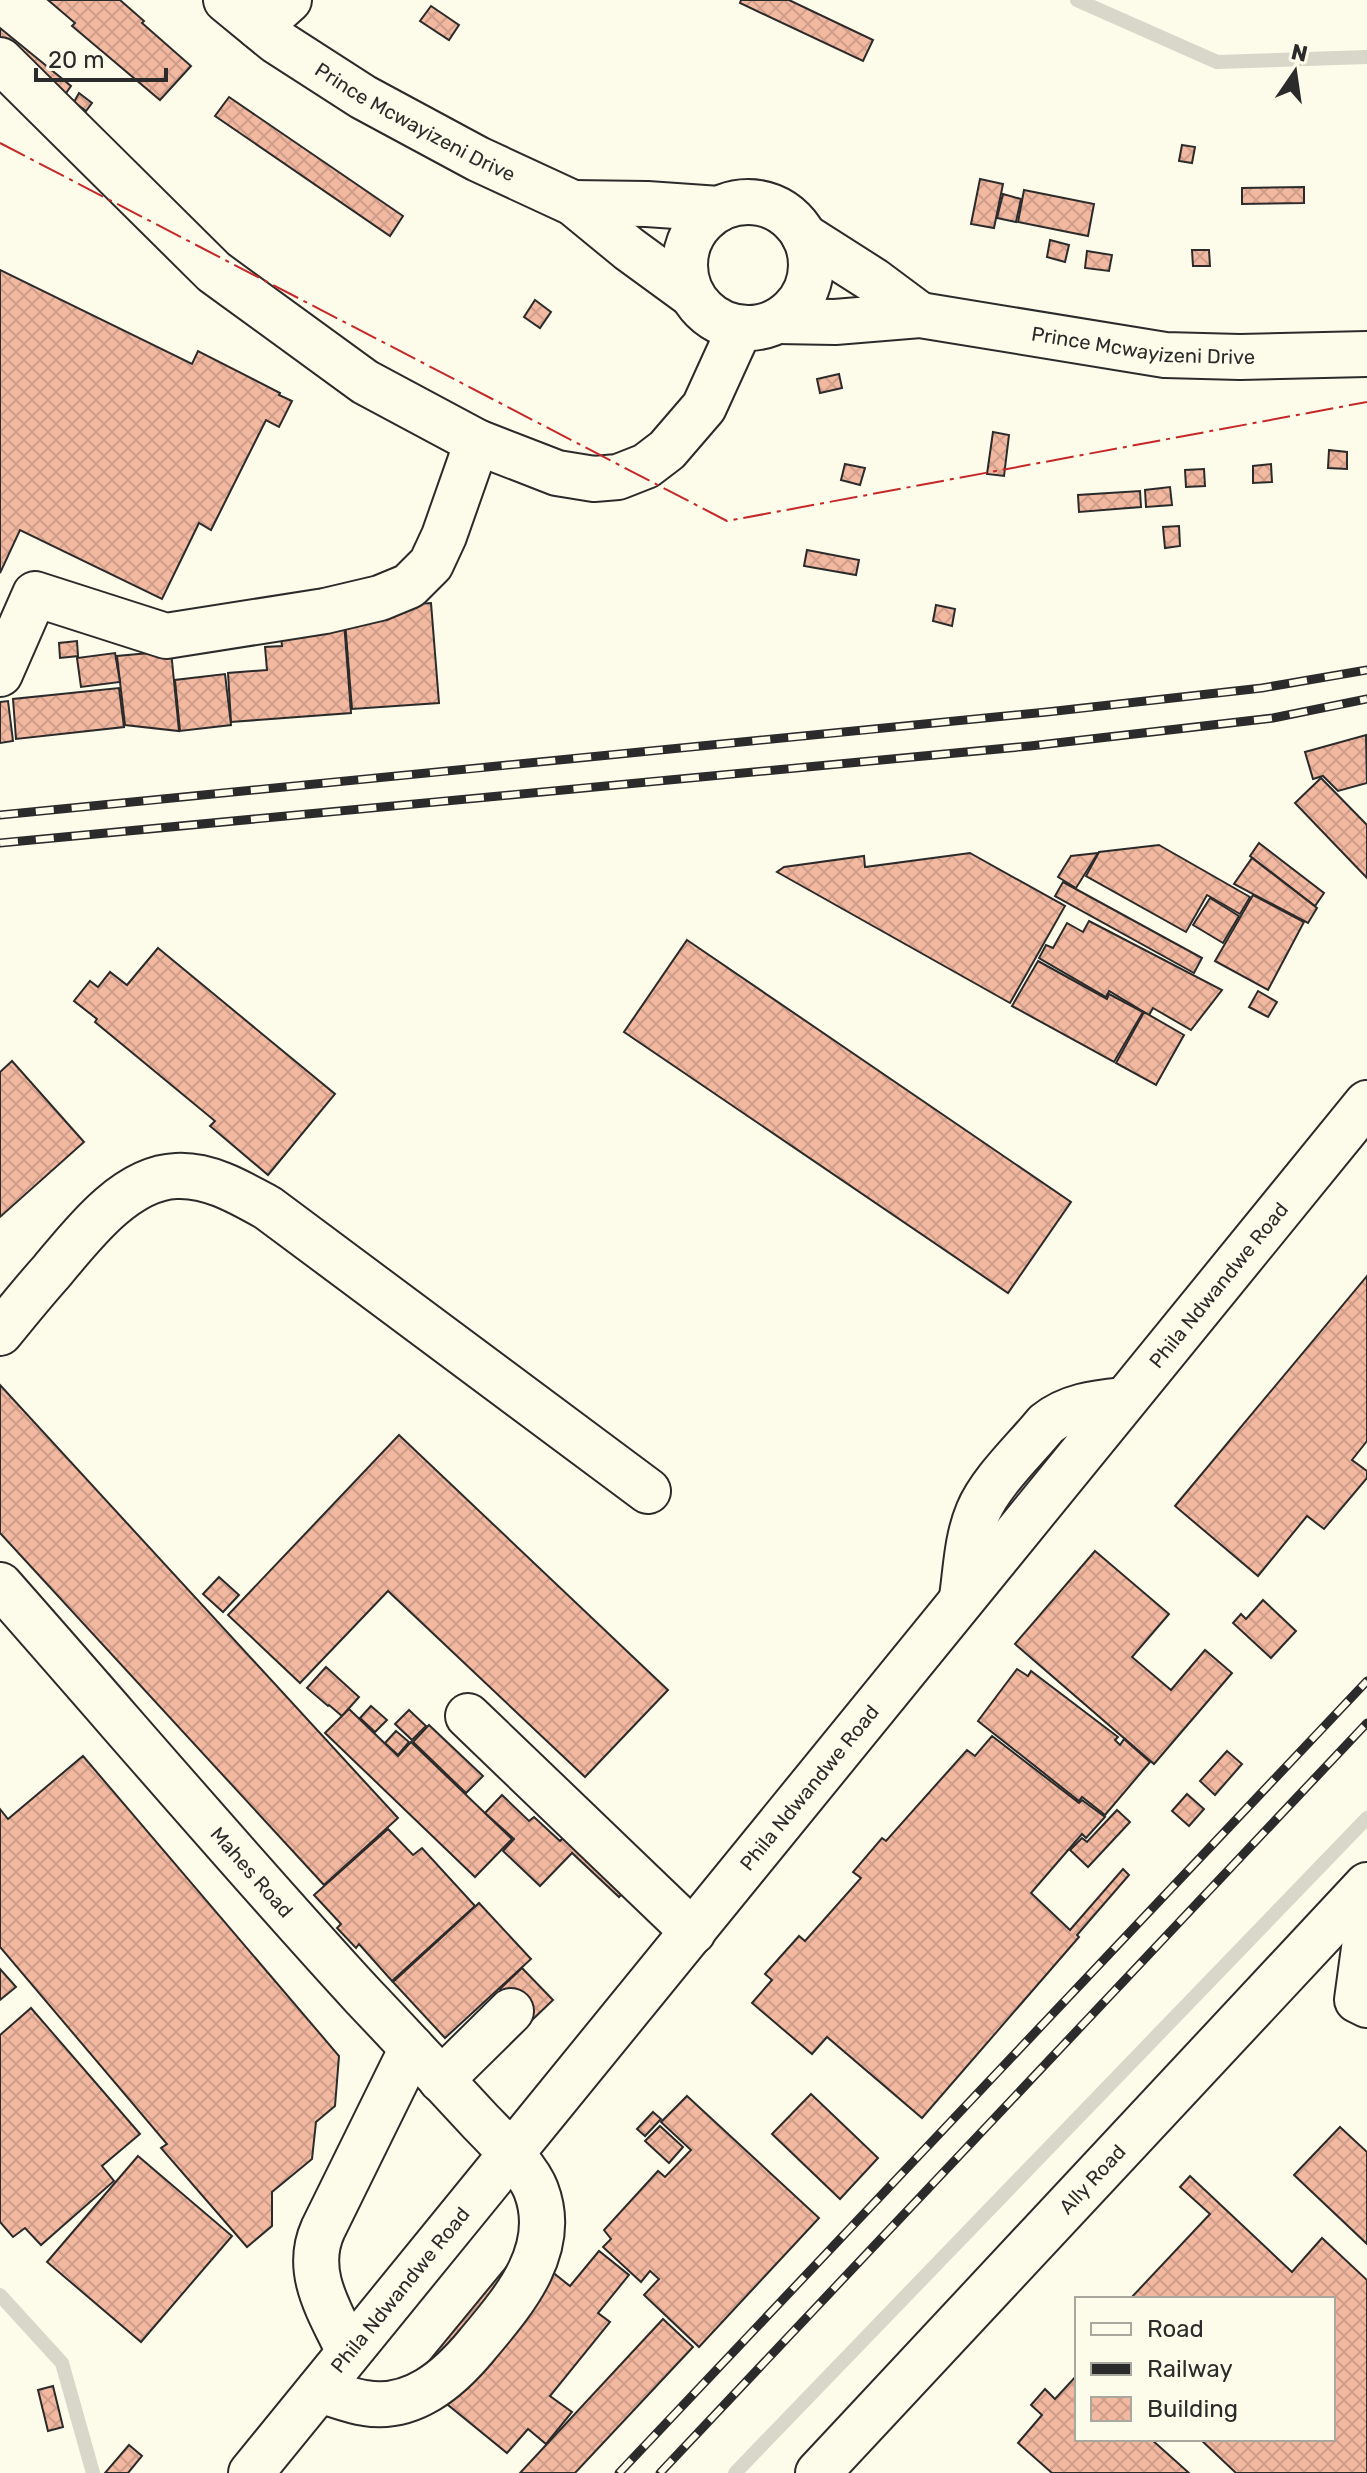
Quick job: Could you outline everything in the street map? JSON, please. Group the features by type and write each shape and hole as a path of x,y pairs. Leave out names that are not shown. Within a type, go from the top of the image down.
{"street":[{"name":"Prince Mcwayizeni Drive","path":"258,9 276,41 363,97 478,159 573,203 692,295"},
{"path":"0,60 214,272 365,382 477,442 557,473 594,479 618,477 646,466 667,450 704,407 759,325"},
{"path":"757,202 776,208 792,219 804,236 811,254 811,274 805,293 794,309 759,325 720,322 704,311 692,295 685,277 685,256 691,238 702,222 719,209 737,203 757,202"},
{"name":"Prince Mcwayizeni Drive","path":"573,203 719,209"},
{"name":"Prince Mcwayizeni Drive","path":"804,236 873,280 920,315"},
{"name":"Prince Mcwayizeni Drive","path":"759,325 920,315 1165,355 1367,354"},
{"path":"0,674 35,594 166,636 325,611 380,598 409,586 431,564 477,442"},
{"name":"Phila Ndwandwe Road","path":"251,2473 1367,1103"},
{"path":"0,1333 87,1229 138,1186 178,1175 216,1183 268,1208 648,1491"},
{"name":"Mahes Road","path":"0,1585 349,1980 510,2154 536,2189 542,2215 541,2240 533,2267 494,2325 450,2374 409,2401 385,2404 365,2403 319,2390"},
{"path":"468,1716 693,1932"},
{"name":"Ally Road","path":"818,2473 1367,1885"},
{"path":"1367,1926 1357,2000 1367,2005"},
{"path":"441,2080 511,2011"},
{"path":"349,2352 320,2287 315,2255 323,2229 412,2048"}],"building":[{"path":"48,0 120,0 191,66 160,100 72,26 75,23"},
{"path":"741,0 789,0 873,40 863,61 740,3"},
{"path":"431,6 459,25 449,40 420,21"},
{"path":"0,28 71,86 64,96 0,43"},
{"path":"79,93 92,103 86,111 74,102"},
{"path":"229,97 403,216 390,236 215,116"},
{"path":"1182,145 1195,147 1192,163 1179,161"},
{"path":"980,179 1003,184 994,228 971,224"},
{"path":"1304,187 1304,203 1242,204 1242,188"},
{"path":"1024,190 1094,204 1088,236 1018,222"},
{"path":"1003,194 1021,199 1016,222 997,218"},
{"path":"1050,240 1069,245 1065,262 1047,257"},
{"path":"1192,250 1209,250 1210,266 1193,266"},
{"path":"1087,251 1112,255 1109,271 1085,268"},
{"path":"0,270 192,364 198,351 292,401 279,427 266,420 211,530 199,523 162,599 20,530 0,573"},
{"path":"535,300 551,312 540,328 524,317"},
{"path":"839,374 842,388 820,393 817,379"},
{"path":"993,432 1009,435 1004,476 987,474"},
{"path":"1329,450 1347,452 1347,469 1328,468"},
{"path":"845,464 865,468 860,485 841,480"},
{"path":"1271,464 1272,482 1253,483 1253,466"},
{"path":"1204,469 1205,486 1186,487 1185,470"},
{"path":"1170,487 1172,505 1146,507 1145,490"},
{"path":"1140,491 1141,507 1079,512 1078,495"},
{"path":"1179,526 1180,546 1165,548 1163,527"},
{"path":"807,550 859,560 856,575 804,566"},
{"path":"431,603 439,703 352,709 344,609"},
{"path":"936,605 955,609 952,626 933,621"},
{"path":"344,622 351,713 231,722 228,673 267,670 265,647 282,646 280,627"},
{"path":"77,641 78,656 60,658 59,643"},
{"path":"171,651 179,731 125,725 117,656"},
{"path":"115,653 120,682 81,687 77,658"},
{"path":"225,674 231,725 180,731 175,680"},
{"path":"119,688 124,727 16,739 13,699"},
{"path":"8,701 13,741 0,743 0,702"},
{"path":"1366,735 1367,783 1338,791 1323,776 1313,779 1305,752"},
{"path":"1321,778 1367,825 1367,878 1295,803"},
{"path":"1259,843 1324,893 1315,906 1250,856"},
{"path":"1159,845 1250,897 1240,914 1207,895 1186,932 1086,876 1099,852"},
{"path":"970,853 1065,906 1010,1003 777,872 784,867 864,856 865,867"},
{"path":"1098,853 1076,888 1058,877 1071,856"},
{"path":"1252,858 1317,908 1308,923 1234,884"},
{"path":"1063,882 1202,958 1194,973 1055,896"},
{"path":"1253,895 1304,922 1268,990 1215,961"},
{"path":"1210,898 1239,916 1223,943 1193,925"},
{"path":"1089,921 1222,990 1191,1030 1153,1008 1149,1015 1109,991 1106,997 1039,958 1046,945 1053,948 1067,923 1083,932"},
{"path":"687,940 1071,1202 1008,1293 624,1032"},
{"path":"158,948 335,1094 268,1175 210,1126 215,1121 74,1001 90,981 98,987 110,972 127,985"},
{"path":"1038,961 1107,999 1109,994 1143,1012 1114,1062 1012,1006"},
{"path":"1258,991 1277,1002 1268,1017 1249,1007"},
{"path":"1144,1012 1184,1035 1156,1085 1116,1063"},
{"path":"12,1061 84,1142 0,1217 0,1072"},
{"path":"1367,1276 1367,1441 1352,1460 1367,1471 1367,1478 1324,1529 1307,1516 1258,1576 1175,1506"},
{"path":"0,1385 398,1818 324,1885 0,1533"},
{"path":"399,1435 668,1690 585,1777 388,1591 300,1683 228,1615"},
{"path":"1095,1551 1169,1614 1132,1657 1171,1690 1205,1650 1232,1673 1154,1764 1015,1644"},
{"path":"219,1577 239,1595 223,1612 203,1594"},
{"path":"1263,1600 1296,1631 1271,1658 1233,1623 1241,1614 1246,1619"},
{"path":"326,1667 359,1697 342,1716 307,1688"},
{"path":"1017,1669 1028,1676 1031,1671 1118,1737 1115,1740 1120,1745 1124,1739 1150,1762 1105,1815 1082,1797 1079,1801 978,1721"},
{"path":"371,1706 387,1720 375,1732 360,1718"},
{"path":"349,1709 398,1756 411,1742 512,1839 475,1877 325,1733"},
{"path":"409,1710 426,1726 412,1740 395,1724"},
{"path":"429,1725 483,1776 466,1793 413,1742"},
{"path":"396,1731 409,1742 398,1755 385,1743"},
{"path":"992,1736 1079,1803 1082,1800 1105,1817 1086,1838 1082,1834 1031,1893 1070,1930 1123,1869 1129,1875 922,2118 827,2037 812,2054 752,2003 772,1980 765,1974 799,1936 805,1941 861,1878 853,1872 882,1838 886,1841 967,1750 975,1756"},
{"path":"1227,1751 1242,1764 1215,1795 1200,1781"},
{"path":"83,1756 339,2056 335,2106 316,2122 312,2159 272,2192 272,2226 247,2247 161,2148 167,2144 0,1947 0,1809 8,1819"},
{"path":"1187,1794 1204,1809 1189,1826 1172,1811"},
{"path":"502,1795 529,1821 534,1817 560,1841 588,1813 646,1868 619,1897 572,1853 540,1886 503,1851 514,1839 485,1813"},
{"path":"1117,1810 1130,1822 1088,1867 1070,1850 1082,1838 1087,1842"},
{"path":"388,1829 413,1855 422,1848 475,1906 392,1981 359,1944 356,1948 337,1928 341,1924 314,1895"},
{"path":"479,1903 531,1959 445,2038 393,1982"},
{"path":"522,1968 553,2000 531,2021 500,1989"},
{"path":"0,1969 16,1987 0,2000"},
{"path":"31,2008 140,2134 102,2166 114,2181 41,2245 25,2228 13,2237 0,2222 0,2035"},
{"path":"811,2094 878,2158 840,2199 772,2134"},
{"path":"687,2096 819,2218 699,2347 644,2295 659,2279 650,2271 641,2282 603,2247 611,2239 604,2230 658,2171 665,2177 691,2150 661,2122"},
{"path":"653,2112 661,2119 645,2136 637,2129"},
{"path":"660,2126 683,2147 669,2163 645,2141"},
{"path":"1340,2127 1367,2152 1367,2244 1294,2175"},
{"path":"138,2156 232,2236 141,2342 47,2262"},
{"path":"1190,2176 1292,2272 1322,2238 1367,2280 1367,2473 1236,2473 1202,2441 1335,2441 1335,2297 1132,2297 1210,2214 1180,2187"},
{"path":"522,2248 570,2286 599,2251 629,2275 598,2313 610,2322 550,2396 572,2412 546,2444 528,2429 507,2453 415,2378"},
{"path":"663,2319 693,2347 575,2473 520,2473"},
{"path":"1075,2377 1075,2441 1153,2441 1189,2473 1052,2473 1018,2443 1042,2415 1031,2405 1045,2389 1055,2399"},
{"path":"53,2386 63,2427 48,2431 38,2390"},
{"path":"129,2445 142,2456 128,2473 105,2473"}],"waterway":[{"path":"1077,0 1217,62 1367,57"},
{"path":"735,2473 1367,1818"},
{"path":"0,2295 62,2363 93,2473"}],"railway":[{"path":"0,815 1047,712 1262,688 1367,670"},
{"path":"0,843 1030,746 1273,718 1367,699"},
{"path":"619,2473 1367,1681"},
{"path":"660,2473 1367,1723"}],"power":[{"path":"0,143 727,521 1367,402"}]}
